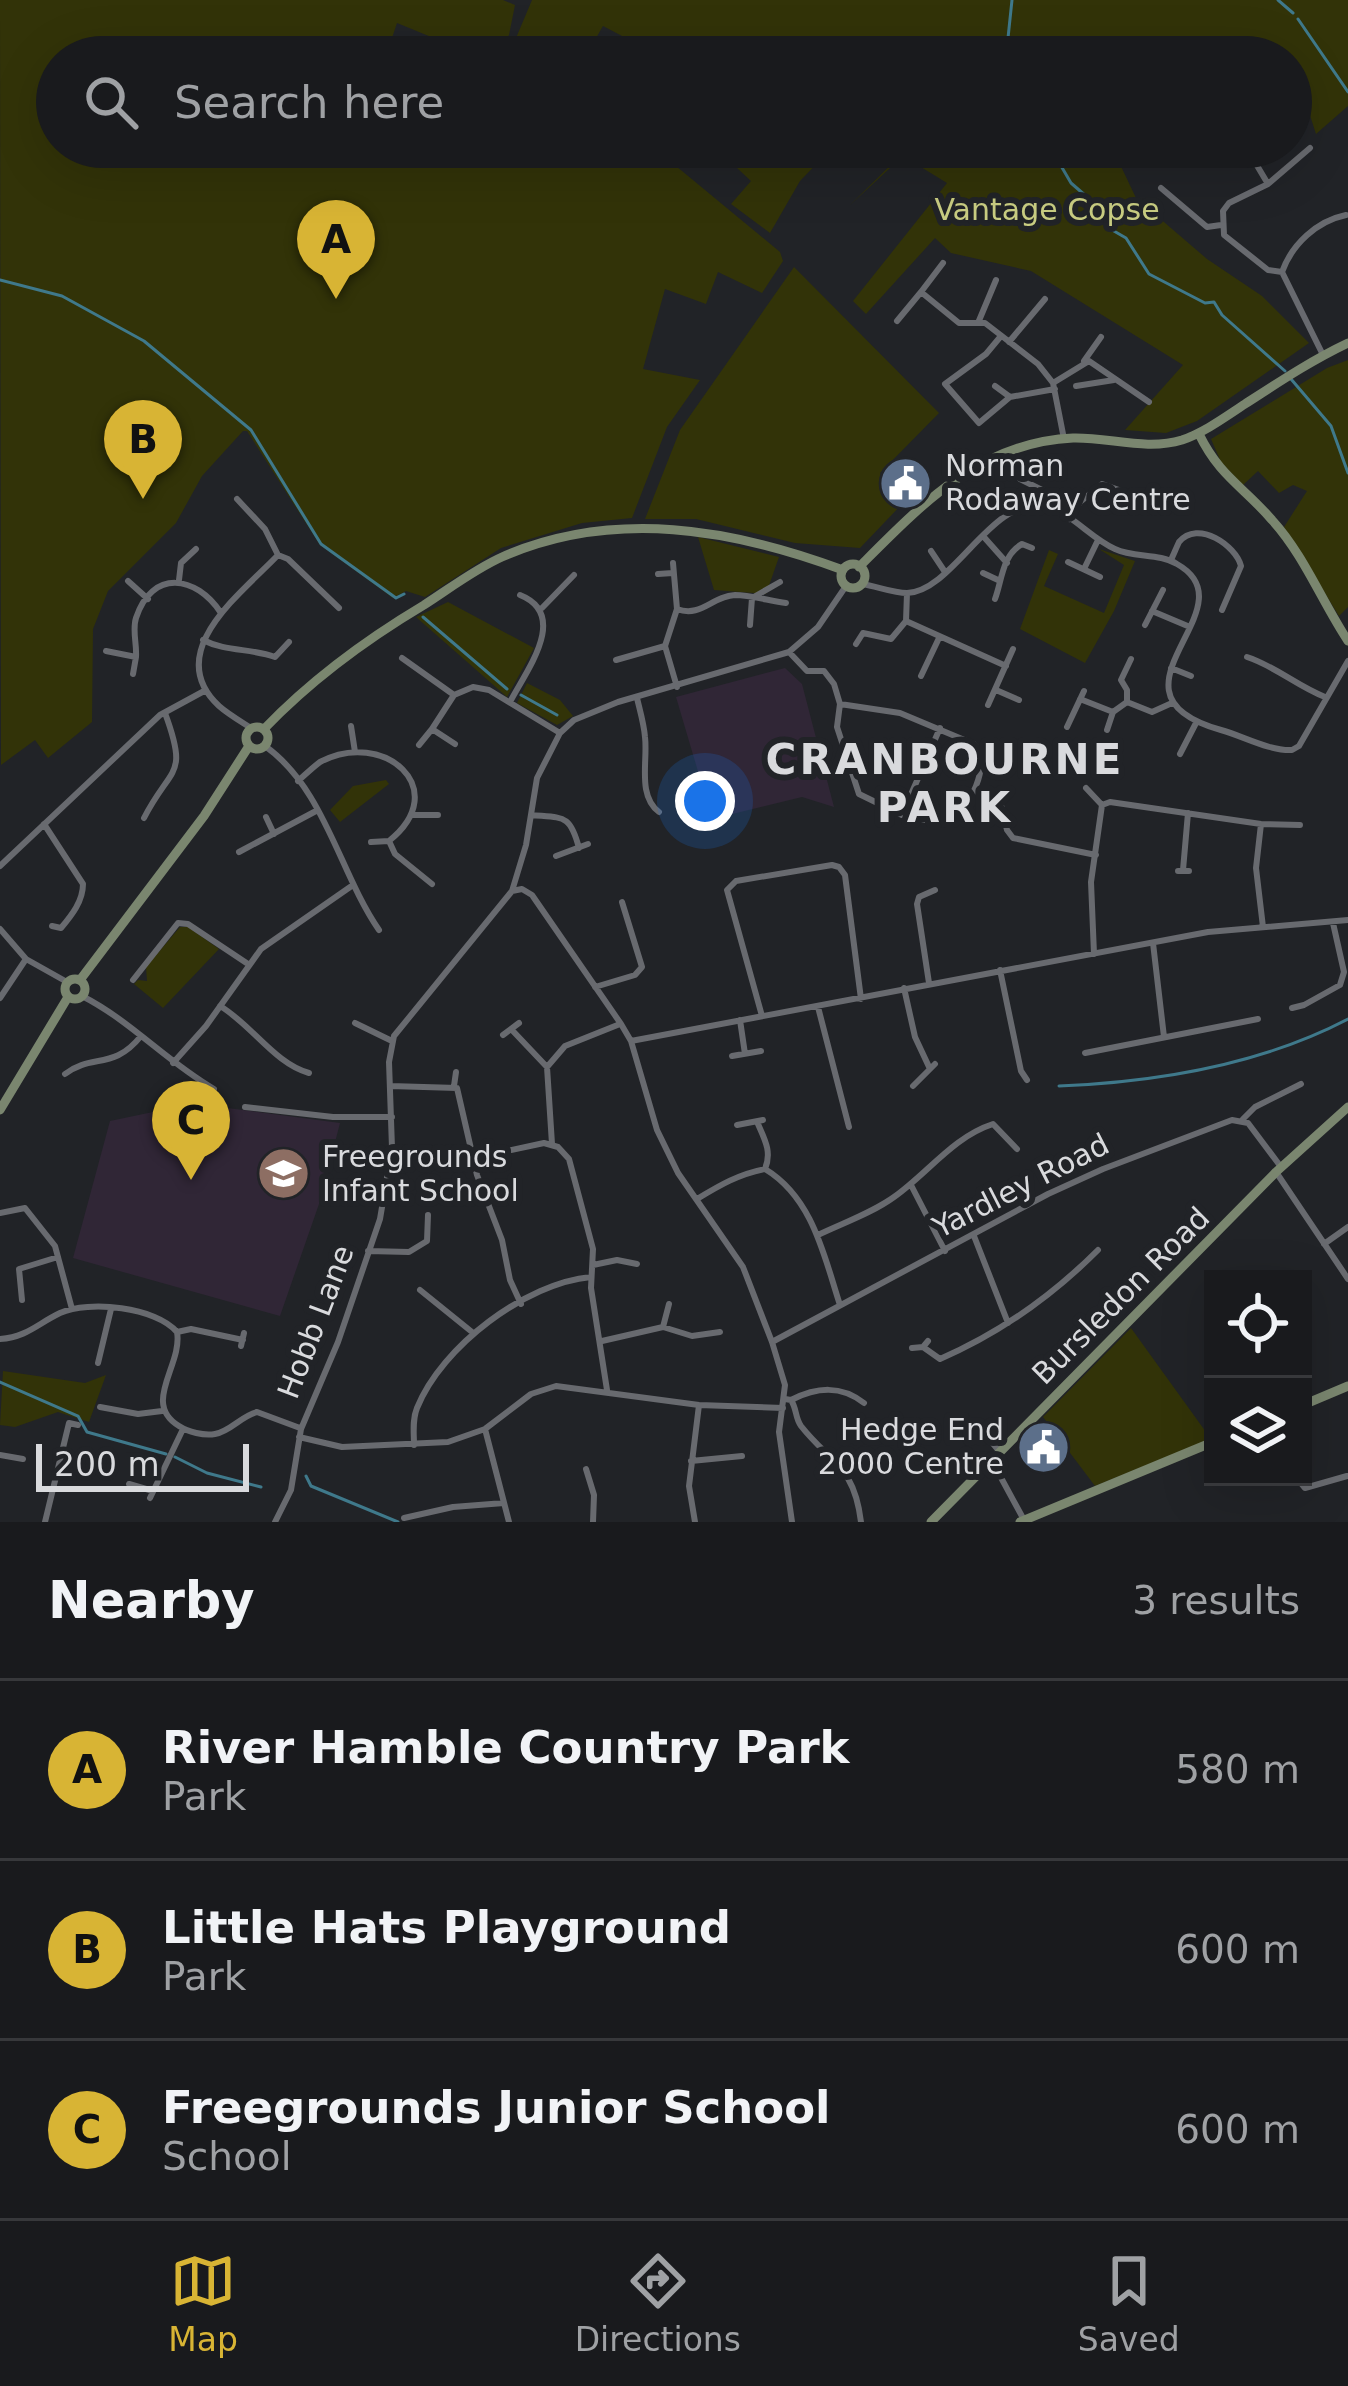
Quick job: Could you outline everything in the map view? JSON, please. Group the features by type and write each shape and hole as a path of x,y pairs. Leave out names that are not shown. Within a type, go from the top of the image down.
{"street":[{"path":"1258,168 1268,184"},
{"path":"1282,272 1268,270 1241,253 1221,225 1229,203 1268,184 1287,168"},
{"path":"1161,188 1207,227 1221,225"},
{"path":"1282,272 1305,237 1347,212"},
{"path":"897,320 943,263"},
{"path":"1282,272 1320,356"},
{"path":"978,323 996,280"},
{"path":"921,292 959,323 985,323 1038,364 1054,386 1064,439"},
{"path":"1045,299 1005,339 945,384 979,423 1010,397 1054,386 1084,361 1101,338"},
{"path":"859,567 925,501 965,471 1015,449 1064,439 1161,445 1199,434 1348,343"},
{"path":"1084,361 1149,402"},
{"path":"1076,386 1118,380"},
{"path":"994,386 1010,397"},
{"path":"1199,434 1222,473 1272,519 1295,550 1348,641"},
{"path":"1021,479 1050,494"},
{"path":"1069,519 1080,502 1102,484 1135,500 1153,502"},
{"path":"1031,506 1038,489"},
{"path":"992,496 1013,512"},
{"path":"237,499 265,529 278,555 339,608"},
{"path":"843,570 846,586 862,584 907,593 944,572 1013,512 1045,506 1122,552 1171,560 1188,571 1199,594 1198,610 1171,668 1167,687 1172,703 1196,723 1284,751 1298,746 1348,661"},
{"path":"264,729 379,632 502,557 589,532 696,529 775,545 843,570"},
{"path":"1171,560 1179,542 1190,535 1211,536 1229,546 1241,566 1223,603"},
{"path":"983,536 1007,563"},
{"path":"1084,569 1098,540"},
{"path":"995,599 998,580 1014,548 1022,544 1032,548"},
{"path":"179,580 181,563 196,549"},
{"path":"264,729 250,728 218,706 200,672 203,640 221,614 278,555"},
{"path":"930,555 944,572"},
{"path":"1068,562 1100,578"},
{"path":"843,570 859,567 864,573 862,584"},
{"path":"658,574 673,568 677,610 665,646 677,687"},
{"path":"983,573 998,580"},
{"path":"510,702 542,639 542,608 569,578"},
{"path":"133,674 136,617 169,581 179,580 221,614"},
{"path":"128,581 148,599"},
{"path":"752,598 780,581"},
{"path":"355,1023 392,1040 405,1018 512,891 537,778 560,733 581,717 789,652 818,627 846,586"},
{"path":"1145,626 1163,590"},
{"path":"856,644 863,633 891,639 906,621 907,593"},
{"path":"677,610 699,611 728,595 786,603"},
{"path":"523,598 542,608"},
{"path":"750,625 752,598"},
{"path":"1152,611 1190,627"},
{"path":"906,621 1006,666"},
{"path":"921,676 939,638"},
{"path":"203,640 224,649 275,657 289,642"},
{"path":"622,646 625,656"},
{"path":"616,660 665,646"},
{"path":"988,705 1013,649"},
{"path":"106,650 136,656"},
{"path":"789,652 807,670 824,671 834,684 840,704 837,727 859,794 902,815 951,824 975,794 981,752 974,744 900,713 840,704"},
{"path":"1247,657 1267,663 1325,697"},
{"path":"402,658 454,694"},
{"path":"1107,730 1113,712 1132,691 1121,680 1131,659"},
{"path":"1171,668 1191,676"},
{"path":"419,745 454,694 473,687 489,690 560,733"},
{"path":"0,866 165,712 206,690"},
{"path":"996,690 1018,700"},
{"path":"1067,727 1082,695 1113,712"},
{"path":"638,698 655,809 642,815"},
{"path":"1126,702 1152,712 1172,703"},
{"path":"144,818 179,759 165,712"},
{"path":"1180,754 1196,723"},
{"path":"0,929 26,959 67,982 80,980 204,816 249,746 246,735 250,728"},
{"path":"902,815 940,728"},
{"path":"249,746 265,746 264,729"},
{"path":"432,729 455,744"},
{"path":"350,732 355,752"},
{"path":"265,746 298,781 379,930"},
{"path":"298,781 321,762 355,752 375,752 401,765 412,780 412,815 389,841 371,842"},
{"path":"1086,788 1102,805"},
{"path":"999,797 1013,838 1096,854"},
{"path":"1102,805 1110,802 1261,824 1300,825"},
{"path":"1094,954 1091,882 1102,805"},
{"path":"239,852 316,812"},
{"path":"1183,871 1188,813"},
{"path":"412,815 439,815"},
{"path":"531,815 573,824 583,846 556,856"},
{"path":"266,817 274,834"},
{"path":"44,824 83,884 83,896 60,930"},
{"path":"1261,824 1256,868 1262,927"},
{"path":"389,841 395,854 432,884"},
{"path":"762,1016 727,890 736,881 839,867 845,875 861,999"},
{"path":"173,1063 248,964 292,924 353,885"},
{"path":"929,983 917,904 919,897 935,890"},
{"path":"512,891 532,896 631,1040 657,1130 677,1173 743,1267 785,1385 781,1454 792,1522"},
{"path":"596,987 635,975 642,967 625,905"},
{"path":"631,1040 1154,943 1348,920"},
{"path":"139,977 178,923 188,924 248,964"},
{"path":"1292,1008 1336,991 1346,972 1333,923"},
{"path":"1154,943 1164,1037"},
{"path":"0,998 26,959"},
{"path":"1000,970 1021,1071 1027,1080"},
{"path":"80,980 85,986 82,996"},
{"path":"67,982 68,997"},
{"path":"904,988 915,1037 932,1067 913,1085"},
{"path":"68,997 82,996 224,1095"},
{"path":"0,1110 68,997"},
{"path":"220,1006 251,1028 296,1073 309,1072"},
{"path":"818,1007 849,1127"},
{"path":"1085,1053 1258,1019"},
{"path":"740,1020 745,1054"},
{"path":"547,1067 566,1046 621,1024"},
{"path":"511,1029 547,1067 551,1144"},
{"path":"65,1074 85,1060 118,1057 141,1036"},
{"name":"Hobb Lane","path":"275,1522 291,1490 300,1433 338,1342 387,1184 392,1040"},
{"path":"732,1056 761,1051"},
{"path":"456,1072 454,1086 474,1158 521,1304"},
{"name":"Yardley Road","path":"772,1342 1103,1168 1244,1119 1256,1107 1301,1084"},
{"path":"390,1086 454,1086"},
{"path":"207,1102 214,1089"},
{"path":"245,1107 333,1117 392,1117"},
{"name":"Bursledon Road","path":"932,1522 1279,1170 1348,1107"},
{"path":"1244,1119 1348,1279"},
{"path":"737,1125 760,1122 769,1159 765,1169"},
{"path":"818,1235 892,1199 954,1145 982,1128 994,1124 1017,1149"},
{"path":"474,1158 551,1144 564,1152 574,1169 593,1249 592,1277 607,1391"},
{"path":"698,1199 728,1180 765,1169 779,1177 806,1209 840,1305"},
{"path":"910,1184 945,1251"},
{"path":"0,1214 25,1208 50,1239 72,1309"},
{"path":"368,1251 409,1252 427,1241 428,1215"},
{"path":"1324,1244 1348,1227"},
{"path":"974,1236 1008,1323"},
{"path":"912,1348 925,1344 935,1362 1033,1309 1080,1273 1098,1250"},
{"path":"26,1293 17,1275 20,1268 58,1257"},
{"path":"593,1264 634,1260"},
{"path":"414,1445 417,1409 472,1333 562,1282 592,1277"},
{"path":"420,1291 472,1333"},
{"path":"663,1327 669,1304"},
{"path":"0,1339 29,1334 72,1309 156,1316 177,1332 191,1329 243,1340"},
{"path":"98,1363 111,1310"},
{"path":"602,1341 663,1327 692,1336 720,1332"},
{"path":"162,1411 162,1392 178,1355 177,1332"},
{"path":"106,1405 138,1414 162,1411 183,1429 220,1433 257,1412 342,1447 448,1442 485,1429 543,1388 564,1385 699,1406 786,1402 830,1389 862,1400"},
{"path":"1312,1401 1348,1386"},
{"path":"786,1402 797,1421 838,1460 861,1522"},
{"path":"695,1522 689,1486 699,1406"},
{"path":"45,1522 69,1424 78,1425"},
{"path":"979,1427 1022,1521 1204,1446"},
{"path":"129,1484 151,1495 183,1429"},
{"path":"485,1429 509,1522"},
{"path":"0,1455 23,1459"},
{"path":"691,1461 742,1456"},
{"path":"586,1469 594,1496 593,1522"},
{"path":"1312,1486 1347,1475"},
{"path":"404,1519 453,1507 505,1503"}],"shaded area":[{"path":"785,668 802,684 834,807 802,797 712,819 676,697"},
{"path":"220,1107 340,1123 319,1204 280,1316 73,1258 110,1121 172,1108"}],"green space":[{"path":"0,0 503,0 515,5 508,36 429,36 397,23 393,36 36,36 36,168 678,168 780,252 783,261 762,293 718,272 706,304 665,289 643,369 700,380 667,427 632,518 582,523 501,548 425,597 406,591 393,598 320,545 243,431 202,476 176,523 108,591 93,629 92,722 48,758 35,740 1,765"},
{"path":"532,0 1348,0 1348,106 1316,134 1312,36 622,36 603,26 597,36 517,36"},
{"path":"737,168 813,168 770,233 731,204 751,181"},
{"name":"Vantage Copse","path":"923,168 1122,168 1136,198 1207,259 1262,296 1309,343 1197,421 1166,433 1125,430 1183,365 1031,271 951,253 935,238 866,314 853,301 947,183"},
{"path":"794,267 939,413 880,473 905,501 860,548 795,543 696,519 645,519 680,430"},
{"path":"1348,360 1348,607 1339,616 1284,527 1307,491 1293,485 1279,493 1258,471 1243,485 1221,462 1211,439"},
{"path":"698,537 779,557 766,594 714,590"},
{"path":"1099,549 1135,561 1085,663 1020,629 1049,550 1058,554 1044,586 1104,613 1124,565"},
{"path":"448,602 534,648 507,697 416,617"},
{"path":"527,683 560,700 573,716 557,725 517,703"},
{"path":"386,780 389,784 340,822 330,810 353,786"},
{"path":"180,927 188,927 219,949 163,1008 134,984 147,981 146,967"},
{"path":"1131,1328 1204,1429 1204,1442 1095,1486 1043,1417"},
{"path":"3,1371 85,1383 106,1375 89,1422 58,1412 15,1427 0,1425"}],"waterway":[{"path":"1008,36 1012,0"},
{"path":"1278,0 1293,13"},
{"path":"1298,19 1310,36"},
{"path":"1312,39 1348,92"},
{"path":"1062,168 1094,203 1107,227 1126,238 1149,274 1205,303 1214,302 1222,315 1285,371"},
{"path":"0,280 62,296 144,341 251,430 321,544 396,598 404,594"},
{"path":"1291,379 1331,426 1348,473"},
{"path":"423,617 507,689"},
{"path":"521,695 557,715"},
{"path":"1059,1086 1207,1068 1280,1048 1348,1019"},
{"path":"0,1382 78,1416 87,1432 166,1454"},
{"path":"175,1457 207,1473 261,1487"},
{"path":"306,1476 311,1486 398,1522"}],"place":[{"name":"River Hamble Country Park","path":"336,299"},
{"name":"Norman Rodaway Centre","path":"906,483"},
{"name":"Little Hats Playground","path":"143,499"},
{"name":"Freegrounds Infant School","path":"283,1174"},
{"name":"Freegrounds Junior School","path":"191,1180"},
{"name":"Hedge End 2000 Centre","path":"1043,1447"}],"district":[{"name":"CRANBOURNE PARK","path":"945,783"}]}
